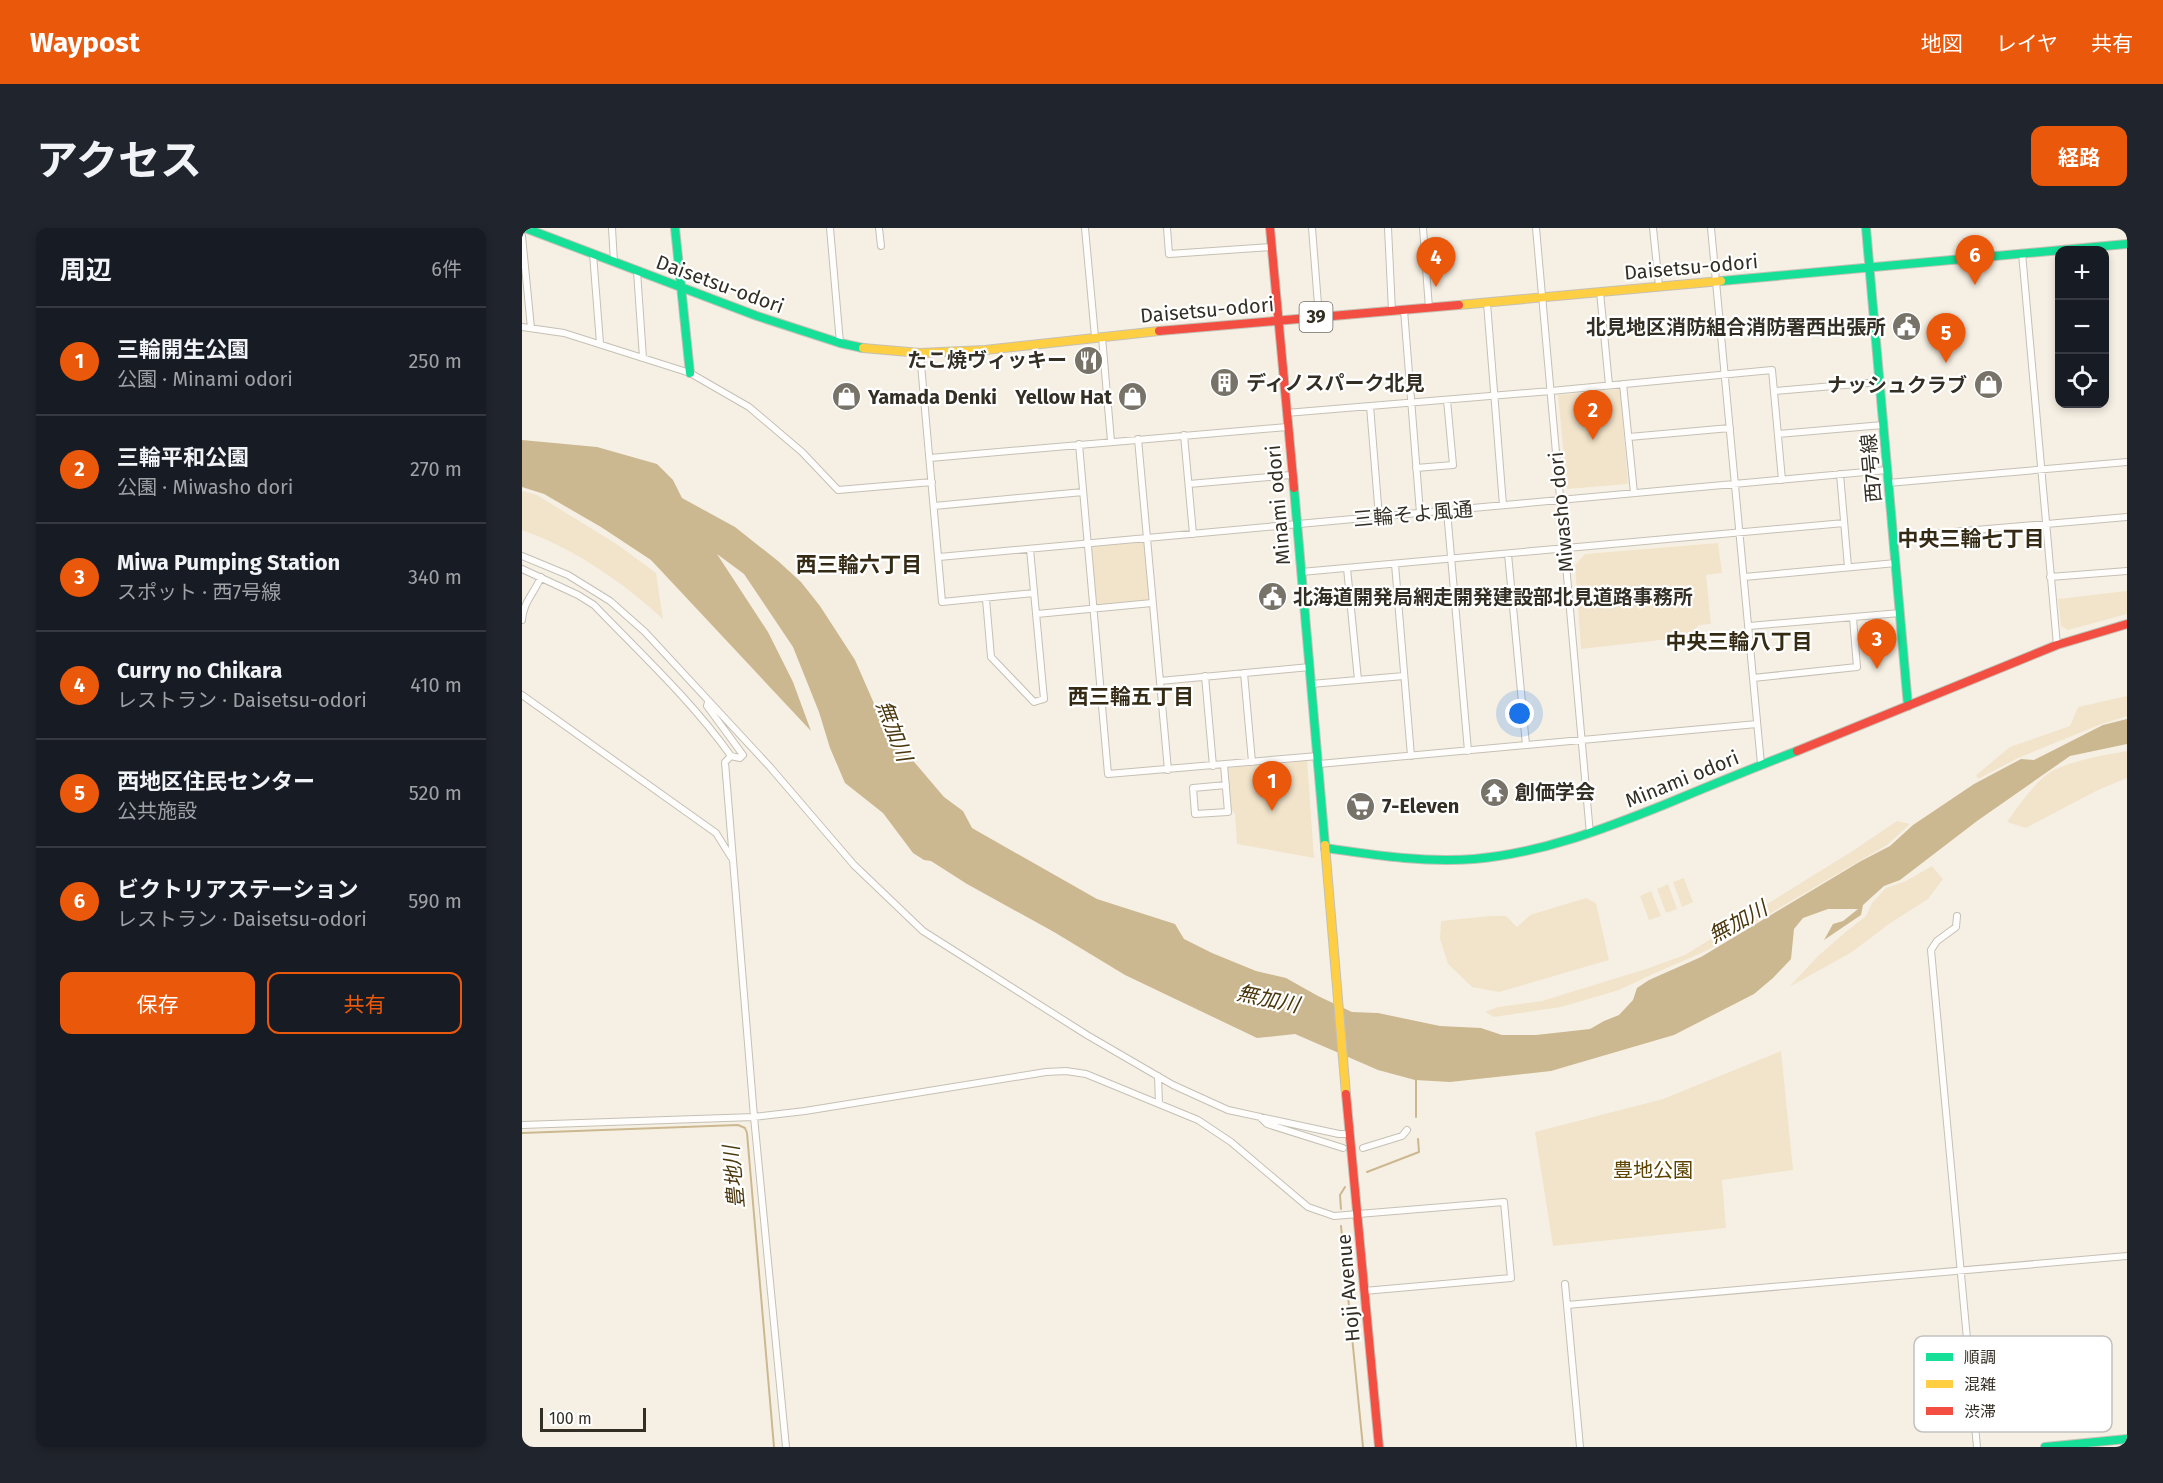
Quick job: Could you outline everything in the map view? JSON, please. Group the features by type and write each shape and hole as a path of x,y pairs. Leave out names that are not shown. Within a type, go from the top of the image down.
{"main road":[{"name":"Daisetsu-odori","path":"525,228 757,316 840,343 875,350 920,353 985,350 1277,320 2127,244"},
{"path":"675,228 690,373"},
{"name":"Minami odori","path":"1269,228 1325,848 1415,859 1472,859 1544,848 1590,834 2057,645 2127,624"},
{"name":"西7号線","path":"1866,228 1908,706"},
{"name":"Hoji Avenue","path":"1325,848 1379,1447"},
{"path":"2045,1447 2127,1440"}],"street":[{"path":"612,228 614,262"},
{"path":"830,228 840,343"},
{"path":"879,228 880,246"},
{"path":"1085,228 1111,441"},
{"path":"1167,228 1169,254 1271,248"},
{"path":"1312,228 1319,317"},
{"path":"1388,228 1392,311"},
{"path":"1423,228 1429,308"},
{"name":"Miwasho dori","path":"1536,228 1590,834"},
{"path":"1653,228 1659,286"},
{"path":"1711,228 1761,764"},
{"path":"522,236 531,328"},
{"path":"2022,253 2057,645"},
{"path":"592,254 600,343"},
{"path":"637,271 643,358"},
{"path":"1599,292 1609,385"},
{"path":"1487,303 1503,505"},
{"path":"1404,310 1420,513"},
{"path":"522,327 564,333 690,373 748,407 802,452 838,490 932,482"},
{"path":"920,353 942,602 1034,593"},
{"path":"1286,413 1772,370 1782,480"},
{"path":"1774,391 1880,382"},
{"path":"1623,384 1634,493"},
{"path":"1416,468 1453,465 1447,400"},
{"path":"1370,406 1379,517"},
{"path":"1778,434 1883,425"},
{"path":"930,458 1287,427"},
{"path":"1629,437 1730,428"},
{"path":"1184,435 1193,534"},
{"path":"1138,439 1168,770"},
{"path":"1079,444 1107,774 1252,762 1411,756 1757,724"},
{"path":"1888,483 2127,462"},
{"name":"三輪そよ風通","path":"939,557 1887,470"},
{"path":"1840,474 1848,567"},
{"path":"1189,484 1291,475"},
{"path":"934,506 1083,492"},
{"path":"1446,511 1468,751"},
{"path":"1894,537 2127,517"},
{"path":"1300,572 1844,523"},
{"path":"986,599 991,657 1034,702 1044,699 1030,549"},
{"path":"1508,554 1526,745"},
{"path":"522,556 568,575 610,601 645,632 770,767 854,865 923,931 1158,1077 1228,1110 1339,1134 1350,1131"},
{"path":"1744,577 1896,563"},
{"path":"1395,564 1411,756"},
{"path":"1347,568 1358,680"},
{"path":"522,569 594,605 686,700 716,734 731,756 740,758 742,755 707,706 708,702"},
{"path":"2050,577 2127,571"},
{"path":"522,620 526,602 533,594 541,577"},
{"path":"1037,614 1152,603"},
{"path":"1749,626 1900,614"},
{"path":"1753,678 1857,667 1853,618"},
{"path":"1160,681 1310,667"},
{"path":"1245,674 1252,762"},
{"path":"1205,676 1213,766"},
{"path":"1311,684 1404,676"},
{"path":"522,695 716,833 732,858"},
{"path":"731,756 725,762 732,858 786,1447"},
{"path":"1224,765 1226,785 1228,812 1195,814 1193,788 1226,785"},
{"path":"1957,916 1956,927 1937,941 1931,950 1966,1336"},
{"path":"522,1125 754,1117 805,1111 1046,1071 1066,1071 1086,1074 1198,1120 1231,1142 1308,1207 1334,1216 1504,1202 1511,1278 1364,1291"},
{"path":"1158,1077 1159,1104"},
{"path":"1260,1116 1267,1124 1343,1148"},
{"path":"1364,1148 1402,1136 1407,1130"},
{"path":"1567,1305 2127,1256"},
{"path":"1565,1284 1580,1447"},
{"path":"1976,1432 1977,1447"}],"green space":[{"path":"1620,389 1628,484 1567,489 1558,395"},
{"path":"522,491 537,495 618,545 656,573 663,619 597,567 579,556 522,530"},
{"path":"1144,542 1149,601 1097,606 1091,546"},
{"path":"1718,543 1722,573 1706,575 1711,624 1699,625 1687,637 1581,649 1575,565 1585,554"},
{"path":"2127,591 2127,614 2068,630 2061,626 2058,599"},
{"path":"2127,696 2127,716 2018,758 1978,779 1976,775 2010,747 2070,726 2078,707"},
{"path":"2127,751 2127,778 2098,790 2026,828 2007,822 2034,786 2047,774 2062,766"},
{"path":"1307,760 1314,858 1237,844 1235,814 1231,809 1227,768"},
{"path":"1897,821 1910,824 1887,845 1706,951 1619,990 1561,1007 1494,1017 1485,1012 1498,1007 1542,1001 1685,955"},
{"path":"1932,866 1943,879 1928,899 1889,924 1852,952 1789,987 1818,956 1866,916 1872,903 1886,888 1906,881"},
{"path":"1684,878 1693,902 1682,907 1673,882"},
{"path":"1668,884 1677,909 1666,913 1657,889"},
{"path":"1651,891 1661,916 1649,920 1640,896"},
{"path":"1586,898 1596,903 1609,960 1499,992 1472,987 1448,964 1440,939 1441,921 1506,916 1517,927 1530,915"},
{"name":"豊地公園","path":"1781,1051 1793,1170 1722,1180 1726,1228 1553,1246 1535,1132 1663,1099"}],"water":[{"name":"無加川","path":"522,440 597,447 657,464 673,480 682,498 735,527 778,561 801,582 820,606 855,660 876,708 885,715 904,750 944,797 963,811 972,828 1097,899 1175,924 1184,939 1212,953 1256,971 1286,978 1352,1012 1378,1013 1440,1026 1481,1028 1502,1035 1536,1035 1590,1029 1619,1015 1633,1000 1637,988 1649,980 1701,957 1890,846 1913,825 1974,784 2021,759 2034,760 2103,725 2127,719 2127,744 2070,756 1977,821 1900,880 1884,886 1863,905 1861,915 1824,940 1833,924 1843,921 1858,909 1828,909 1803,918 1794,929 1791,959 1773,978 1754,994 1674,1035 1551,1071 1450,1082 1415,1080 1378,1070 1295,1034 1257,1038 1125,975 931,861 924,860 913,853 883,813 845,783 793,647 744,574 717,554 768,632 793,682 811,731 651,560 601,527 544,494 522,487"}],"waterway":[{"path":"1416,1078 1416,1117"},
{"name":"豊地川","path":"522,1133 738,1125 745,1128 774,1447"},
{"path":"1367,1172 1419,1152 1418,1139"},
{"path":"1341,1209 1340,1195 1345,1187"},
{"path":"1341,1226 1363,1447"}],"traffic: fast":[{"path":"525,228 757,316 840,343 863,348"},
{"path":"675,228 690,373"},
{"path":"1866,228 1908,706"},
{"path":"1721,281 2127,244"},
{"path":"1294,488 1325,845"},
{"path":"1325,848 1399,858 1437,860 1474,859 1524,851 1572,839 1619,822 1797,751"},
{"path":"2045,1447 2127,1439"}],"traffic: slow":[{"path":"1459,305 1721,281"},
{"path":"863,348 920,353 985,350 1159,331"},
{"path":"1325,845 1346,1094"}],"traffic: jam":[{"path":"1270,228 1294,488"},
{"path":"1159,331 1459,305"},
{"path":"1797,751 2057,645 2127,624"},
{"path":"1346,1094 1379,1447"}],"place":[{"name":"ビクトリアステーション","path":"1975,285"},
{"name":"Curry no Chikara","path":"1436,287"},
{"name":"北見地区消防組合消防署西出張所","path":"1907,327"},
{"name":"たこ焼ヴィッキー","path":"1088,360"},
{"name":"西地区住民センター","path":"1946,363"},
{"name":"ディノスパーク北見","path":"1225,383"},
{"name":"ナッシュクラブ","path":"1988,385"},
{"name":"Yamada Denki","path":"847,397"},
{"name":"Yellow Hat","path":"1133,397"},
{"name":"三輪平和公園","path":"1593,440"},
{"name":"北海道開発局網走開発建設部北見道路事務所","path":"1272,597"},
{"name":"Miwa Pumping Station","path":"1877,669"},
{"name":"創価学会","path":"1494,792"},
{"name":"7-Eleven","path":"1361,806"},
{"name":"三輪開生公園","path":"1272,811"}],"district":[{"name":"中央三輪七丁目","path":"1971,539"},
{"name":"西三輪六丁目","path":"859,565"},
{"name":"中央三輪八丁目","path":"1739,642"},
{"name":"西三輪五丁目","path":"1131,697"}]}
